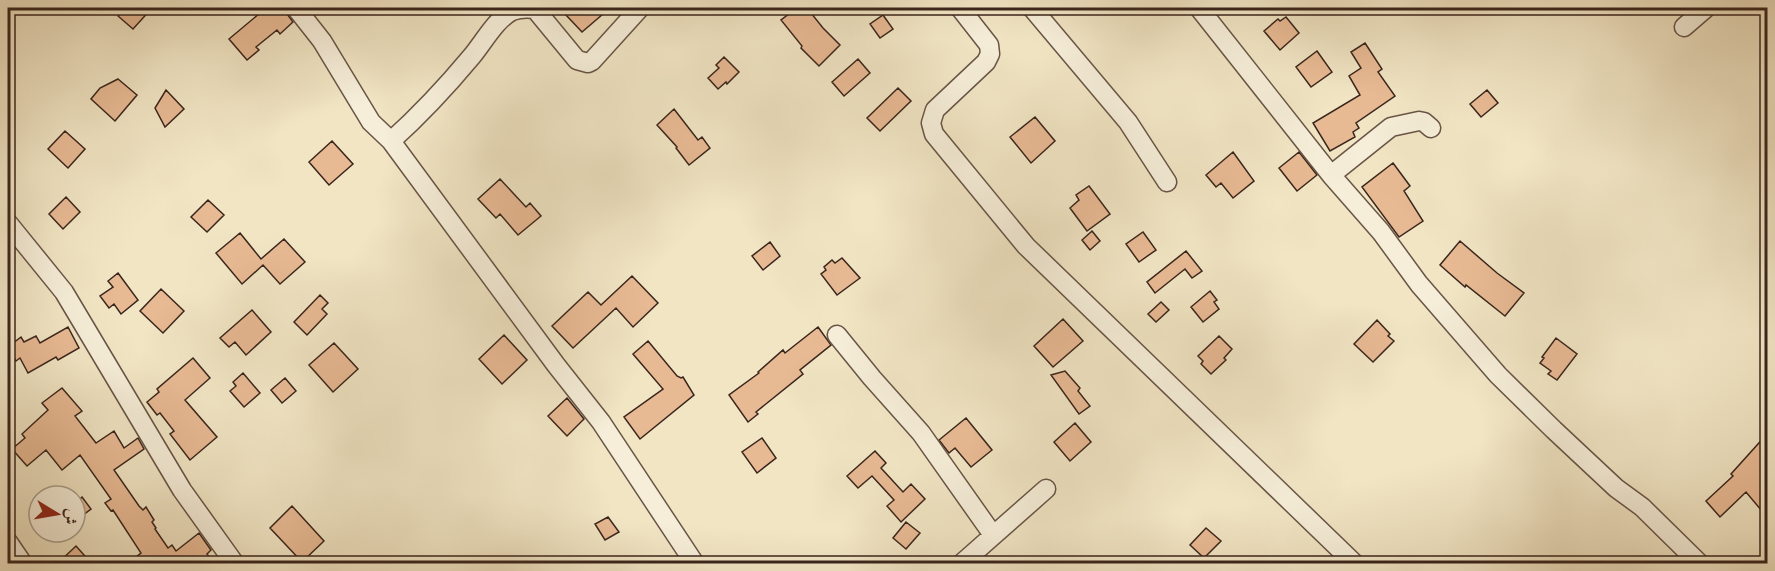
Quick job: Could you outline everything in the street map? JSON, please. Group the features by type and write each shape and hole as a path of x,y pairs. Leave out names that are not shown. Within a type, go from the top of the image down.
{"street":[{"path":"296,8 322,41 371,122 391,141 601,422 695,564"},
{"path":"391,141 444,88 474,54 485,36 511,12 524,8 535,9 577,60 588,63 640,8"},
{"path":"960,8 988,45 990,54 986,62 935,110 931,123 934,134 1026,246 1356,564"},
{"path":"1032,8 1065,44 1128,122 1167,182"},
{"path":"1199,8 1331,175 1381,232 1419,284 1498,375 1616,488 1642,507 1700,564"},
{"path":"1684,27 1706,8"},
{"path":"1331,175 1391,127 1419,121 1431,128"},
{"path":"8,223 64,292 182,490 235,564"},
{"path":"837,335 921,433 993,535"},
{"path":"961,564 1046,489"},
{"path":"8,542 24,564"}],"building":[{"path":"125,8 152,8 133,29 118,16"},
{"path":"266,8 285,8 293,22 280,34 277,30 256,47 259,50 247,60 229,39"},
{"path":"574,8 610,8 582,32 566,15"},
{"path":"797,8 807,8 840,45 819,66 801,48 802,46 781,20"},
{"path":"883,15 893,29 880,38 870,24"},
{"path":"1286,17 1299,33 1280,50 1264,31 1278,19 1280,21"},
{"path":"1365,43 1382,69 1378,72 1395,96 1356,123 1359,128 1353,132 1355,137 1330,151 1313,123 1360,95 1349,76 1361,68 1351,52"},
{"path":"1317,51 1332,72 1311,87 1296,67"},
{"path":"724,57 739,72 718,89 708,78 719,68 716,65"},
{"path":"858,59 870,73 844,96 832,82"},
{"path":"118,79 137,95 115,121 91,99 100,88"},
{"path":"898,88 911,101 880,131 867,118"},
{"path":"166,90 184,109 165,127 155,108"},
{"path":"1487,90 1498,103 1481,117 1470,104"},
{"path":"674,109 698,140 702,137 710,148 689,165 677,147 657,125"},
{"path":"1035,117 1055,141 1031,163 1010,137"},
{"path":"65,131 85,149 68,168 48,149"},
{"path":"332,141 353,164 329,185 309,162"},
{"path":"1233,152 1254,181 1233,198 1221,183 1216,187 1206,175"},
{"path":"1299,152 1317,175 1297,191 1279,168"},
{"path":"1393,163 1410,186 1404,191 1423,221 1399,237 1362,187"},
{"path":"500,179 526,207 530,203 541,216 518,235 500,214 496,218 478,199"},
{"path":"1089,186 1110,214 1087,231 1070,208 1079,200 1076,195"},
{"path":"66,197 80,212 63,229 49,214"},
{"path":"208,200 224,215 207,232 191,217"},
{"path":"1092,231 1100,241 1090,250 1082,240"},
{"path":"1143,232 1156,250 1139,262 1126,244"},
{"path":"240,233 261,259 284,239 305,262 280,284 263,265 242,284 216,253"},
{"path":"1460,241 1524,293 1505,316 1466,285 1465,287 1440,265"},
{"path":"770,242 780,256 763,270 752,256"},
{"path":"1186,251 1202,271 1192,278 1185,269 1155,293 1147,282"},
{"path":"842,258 860,278 837,295 821,274 826,270 824,267 832,260 835,263"},
{"path":"118,273 138,300 121,314 114,304 109,308 100,296 113,287 108,281"},
{"path":"632,276 658,303 633,327 616,308 573,348 552,326 588,292 601,305"},
{"path":"161,289 184,311 163,333 140,311"},
{"path":"1210,291 1217,300 1214,302 1219,309 1203,322 1191,307"},
{"path":"320,295 328,303 322,309 327,314 307,335 294,322"},
{"path":"1161,302 1169,310 1156,322 1148,314"},
{"path":"252,310 271,332 246,355 235,342 229,347 220,338"},
{"path":"1063,319 1083,341 1053,367 1034,346"},
{"path":"1377,320 1394,341 1373,362 1354,344"},
{"path":"68,327 79,348 58,360 56,357 28,373 20,358 16,361 8,347 21,337 24,342 36,336 40,343"},
{"path":"818,327 831,345 800,370 803,374 756,412 758,414 748,422 729,395 759,373 783,350 785,353"},
{"path":"504,335 527,360 502,384 479,359"},
{"path":"1219,336 1232,349 1224,358 1226,360 1211,374 1201,364 1203,361 1198,356"},
{"path":"1556,338 1577,354 1557,380 1548,374 1551,371 1540,363"},
{"path":"648,341 677,376 683,377 694,395 640,439 624,417 663,389 633,354"},
{"path":"334,343 358,369 333,392 309,365"},
{"path":"193,358 210,378 185,400 217,437 190,460 170,434 174,431 160,413 157,415 147,402 159,392 157,389"},
{"path":"1065,371 1080,388 1078,391 1090,406 1079,414 1051,375"},
{"path":"243,373 260,393 244,407 230,391 236,386 233,382"},
{"path":"285,378 296,391 282,403 271,390"},
{"path":"62,388 82,411 75,416 96,443 114,431 124,448 138,438 144,449 114,470 139,506 143,510 146,507 154,520 152,522 155,529 168,548 172,545 176,551 199,533 211,550 207,554 215,564 127,564 141,553 113,510 111,511 105,503 111,499 80,455 62,470 46,450 27,466 12,449 25,438 22,434 48,410 42,403"},
{"path":"567,398 584,419 567,436 548,416"},
{"path":"966,418 992,450 971,467 955,448 949,453 939,440"},
{"path":"1075,423 1091,442 1070,461 1054,442"},
{"path":"1767,434 1767,517 1746,492 1720,517 1706,501 1733,476 1731,474"},
{"path":"762,438 776,458 757,473 742,452"},
{"path":"875,451 886,463 881,468 903,492 911,484 925,499 901,522 887,506 894,500 872,476 858,488 847,476"},
{"path":"292,506 324,541 302,562 270,528"},
{"path":"608,517 619,532 605,540 595,524"},
{"path":"906,522 920,533 906,549 893,538"},
{"path":"1206,528 1221,541 1204,558 1190,545"},
{"path":"76,546 92,564 57,564"}]}
